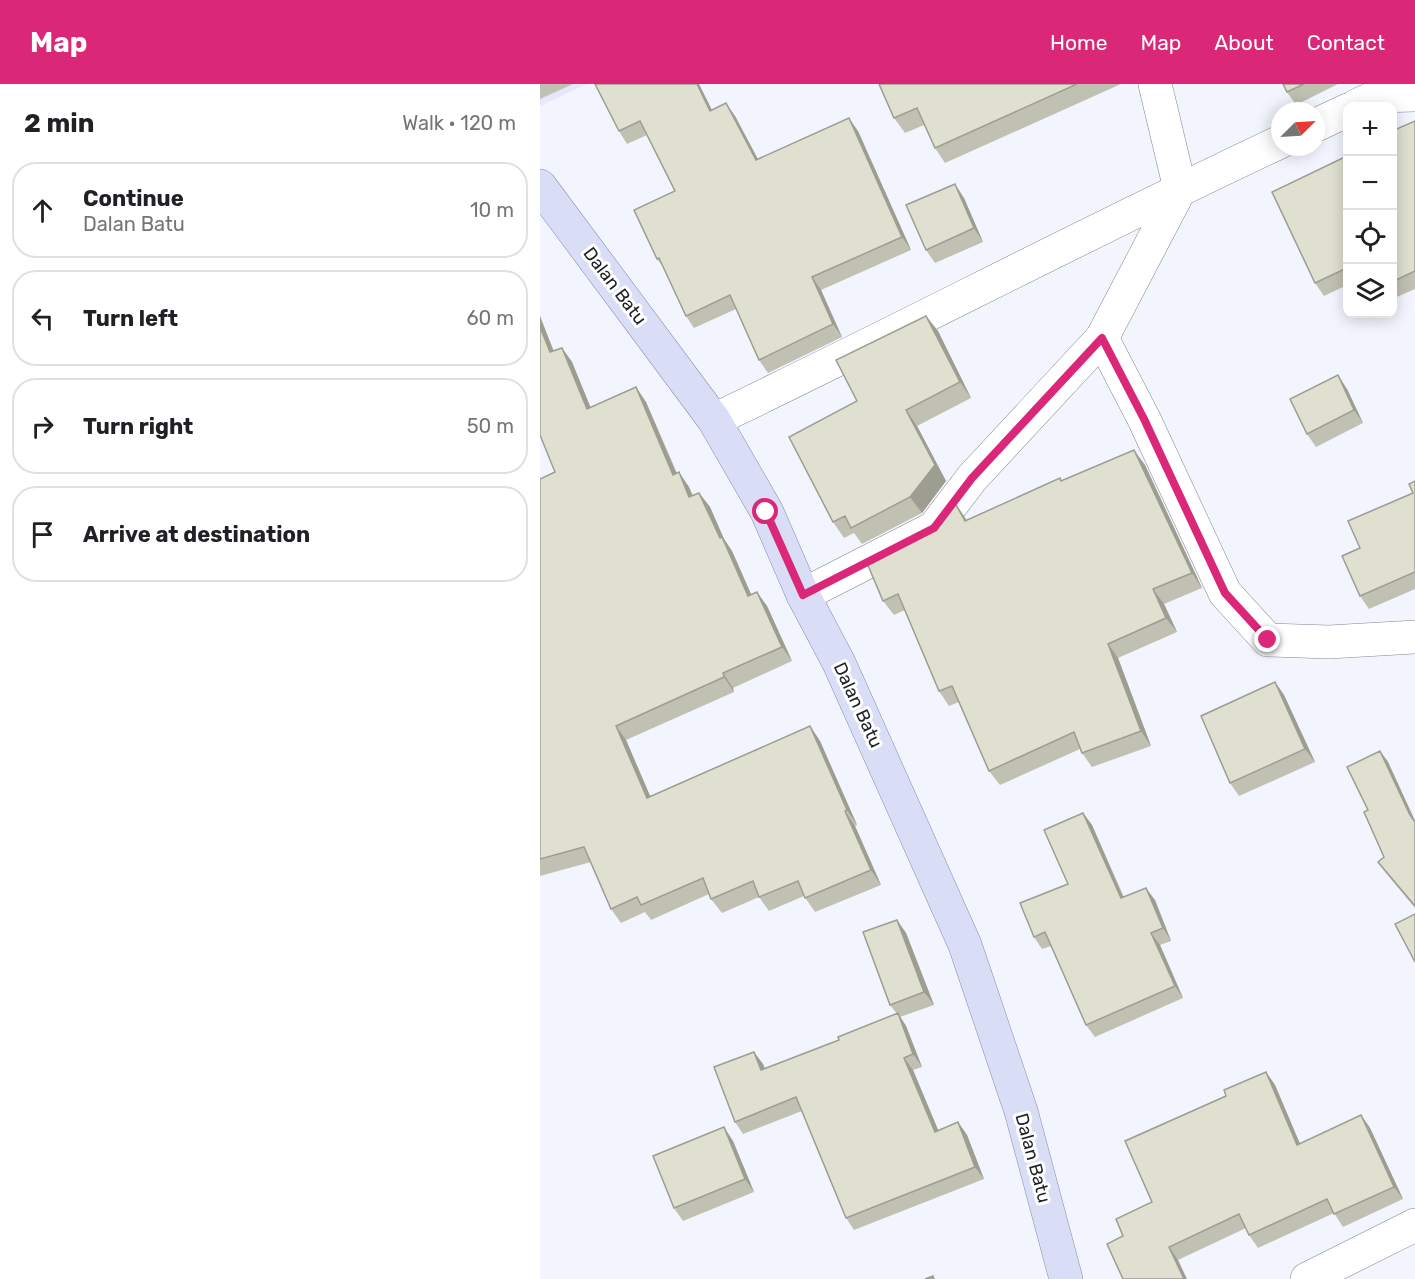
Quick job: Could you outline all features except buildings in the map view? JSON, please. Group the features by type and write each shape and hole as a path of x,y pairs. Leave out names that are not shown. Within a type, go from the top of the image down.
{"main road":[{"name":"Dalan Batu","path":"540,186 714,420 766,512 803,595 839,663 965,945 1021,1111 1066,1279"}],"street":[{"path":"803,595 934,528 972,478 1102,338 1180,189 1155,84"},
{"path":"1364,102 1377,96 1415,95"},
{"path":"1325,121 1343,112"},
{"path":"714,420 1271,146"},
{"path":"1102,338 1144,419 1225,593 1268,640 1329,642 1415,638"},
{"path":"1307,1279 1415,1225"}],"shaded area":[{"path":"540,84 587,84 540,106"}],"route":[{"path":"766,512 803,595 934,528 972,478 1102,338 1144,419 1225,593 1268,640"}]}
